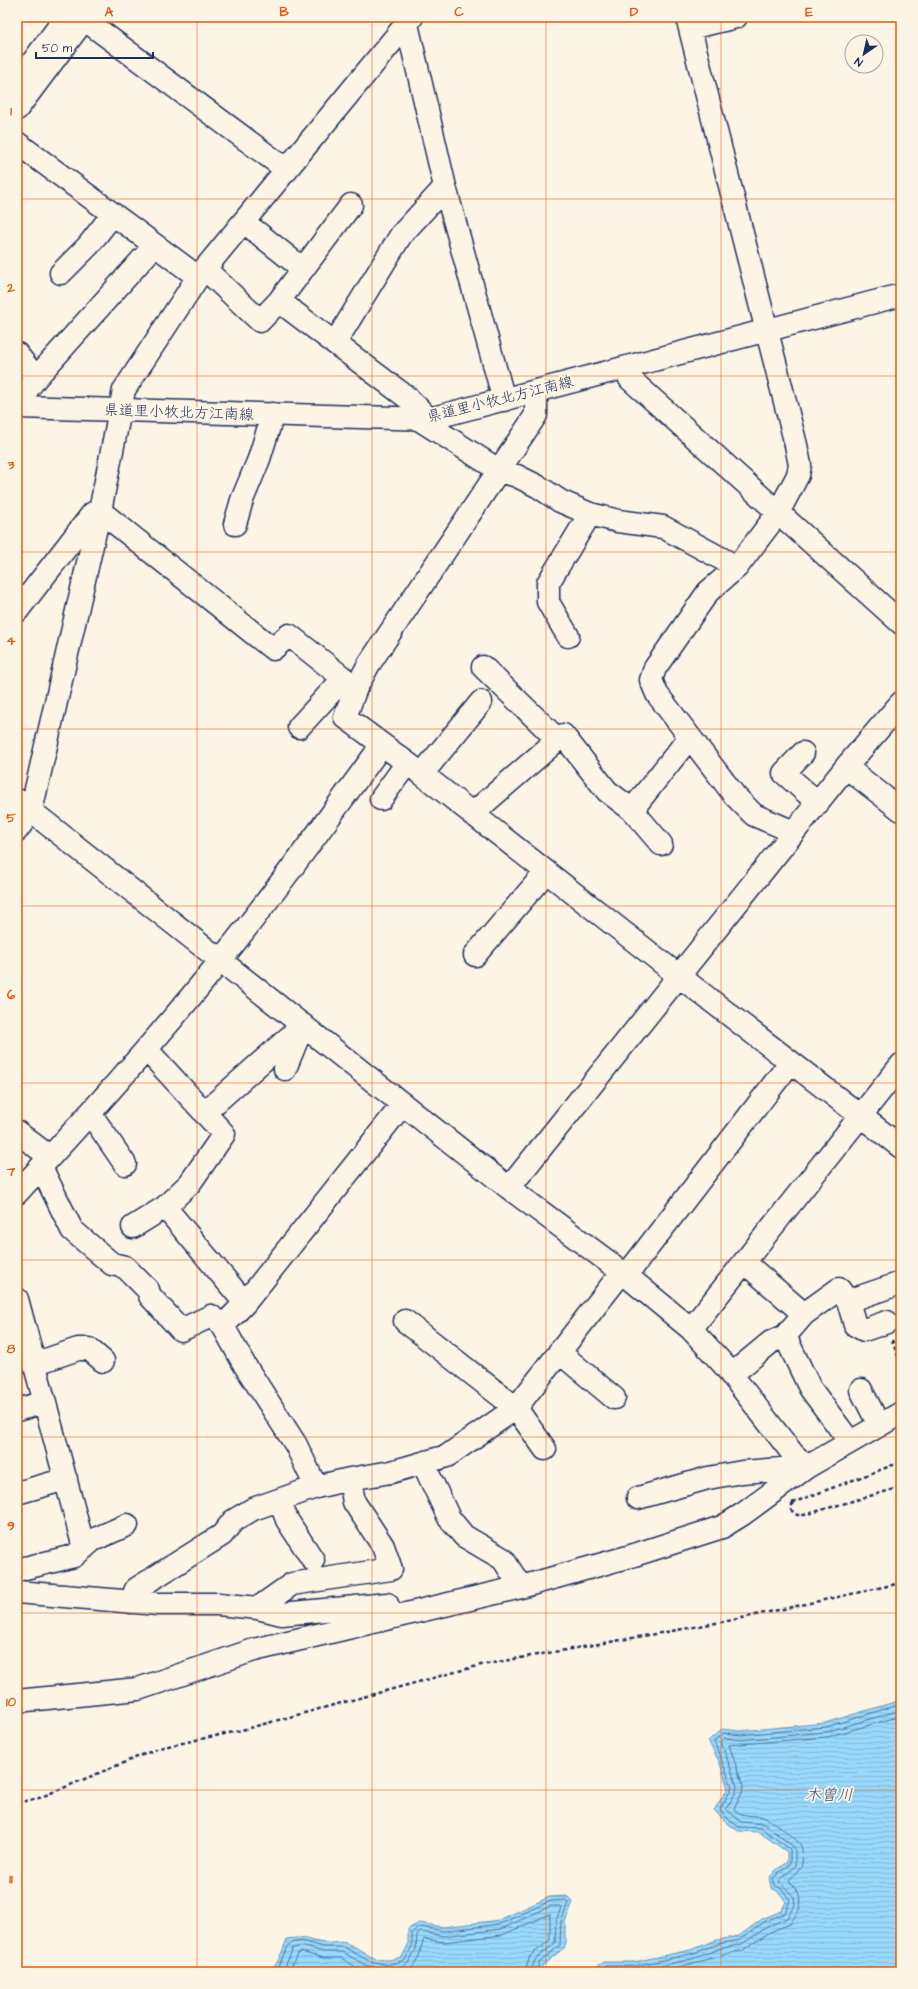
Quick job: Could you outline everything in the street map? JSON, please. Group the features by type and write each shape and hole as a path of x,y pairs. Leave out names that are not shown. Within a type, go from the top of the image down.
{"street":[{"path":"736,17 689,23 800,465 798,476 778,513 737,567 708,592 655,668 651,680 657,694 689,738 735,796 754,815 794,832"},
{"path":"17,83 80,18"},
{"path":"17,109 80,18"},
{"path":"80,18 287,170"},
{"path":"17,830 100,511 124,390 202,273 409,20"},
{"path":"409,20 445,186 504,400"},
{"path":"17,143 155,245 202,273 260,321 280,301 351,205"},
{"path":"335,343 401,235 445,186"},
{"path":"61,273 88,246 113,214"},
{"path":"244,222 303,269"},
{"path":"17,403 36,378 155,245"},
{"name":"県道里小牧北方江南線","path":"17,407 423,419 504,400 901,295"},
{"path":"280,301 409,399 423,419 500,471 533,484 560,501 590,514 618,521 663,527 737,567"},
{"path":"17,354 36,378"},
{"path":"626,368 630,379 901,623"},
{"path":"298,728 350,683 369,664 500,471 536,415 536,391"},
{"path":"235,524 242,500 259,459 273,414"},
{"path":"17,611 93,513 100,511"},
{"path":"100,511 273,649 289,635 350,683"},
{"path":"568,636 548,602 548,583 590,514"},
{"path":"483,667 558,740"},
{"path":"350,683 345,717 415,769 679,976 746,1026 790,1063 901,1147"},
{"path":"381,799 415,769 481,702"},
{"path":"509,1188 846,767 901,703"},
{"path":"472,814 563,735 607,790 632,810 661,844"},
{"path":"632,810 689,738"},
{"path":"17,1193 147,1050 221,960 382,745"},
{"path":"803,753 784,773 818,803"},
{"path":"846,767 901,810"},
{"path":"24,806 509,1188 624,1274 691,1329 731,1375 793,1454 807,1467"},
{"path":"476,955 546,872"},
{"path":"285,1069 303,1025"},
{"path":"204,1113 303,1025"},
{"path":"133,1227 165,1207 190,1184 224,1134 147,1050"},
{"path":"131,1602 136,1589 222,1535 233,1521 253,1509 280,1501 316,1487 391,1472 447,1456 516,1408 559,1352 624,1274 790,1063"},
{"path":"691,1329 901,1065"},
{"path":"223,1326 245,1303 403,1104"},
{"path":"90,1113 125,1164"},
{"path":"17,1132 45,1162 72,1230 112,1264 125,1267 148,1290 150,1296 181,1330 211,1316 223,1326 244,1364 296,1445 316,1487"},
{"path":"165,1207 245,1303"},
{"path":"744,1262 804,1314"},
{"path":"848,1301 901,1283"},
{"path":"731,1375 771,1342 785,1336 804,1314 839,1289 848,1301 856,1325 864,1330 887,1322"},
{"path":"17,1299 84,1548"},
{"path":"405,1321 516,1408 545,1449"},
{"path":"785,1336 810,1388 850,1442"},
{"path":"34,1364 78,1349 89,1349 104,1361"},
{"path":"559,1352 614,1398"},
{"path":"861,1390 879,1425"},
{"path":"17,1410 45,1402"},
{"path":"17,1700 138,1689 254,1650 521,1587 631,1556 722,1527 743,1514 807,1467 901,1413"},
{"path":"423,1464 449,1518 464,1536 503,1559 521,1587"},
{"path":"638,1498 708,1478 742,1472 807,1467"},
{"path":"17,1493 66,1479"},
{"path":"258,1608 292,1584 391,1569 383,1546 354,1502 350,1479"},
{"path":"280,1501 287,1520 313,1560"},
{"path":"17,1570 74,1556 93,1540 127,1525"},
{"path":"17,1592 131,1602 218,1604 258,1608 282,1614 387,1604 393,1616"}],"path":[{"path":"791,1503 901,1462"},
{"path":"798,1500 792,1505 791,1510 797,1515 804,1515 901,1487"},
{"path":"17,1803 39,1798 159,1748 238,1731 481,1665 733,1620 901,1584"}],"water":[{"name":"木曽川","path":"901,1700 901,1972 589,1972 604,1962 634,1962 690,1950 717,1940 739,1936 762,1919 781,1911 786,1902 779,1892 771,1888 769,1878 776,1870 787,1862 787,1852 759,1832 738,1831 714,1810 728,1788 719,1761 708,1741 722,1729 740,1731 825,1723"},
{"path":"567,1896 573,1902 565,1922 565,1947 542,1966 540,1972 266,1972 277,1963 287,1939 302,1938 327,1943 344,1942 371,1957 384,1960 392,1959 402,1957 408,1945 408,1929 419,1923 443,1927 499,1920 549,1897"}]}
